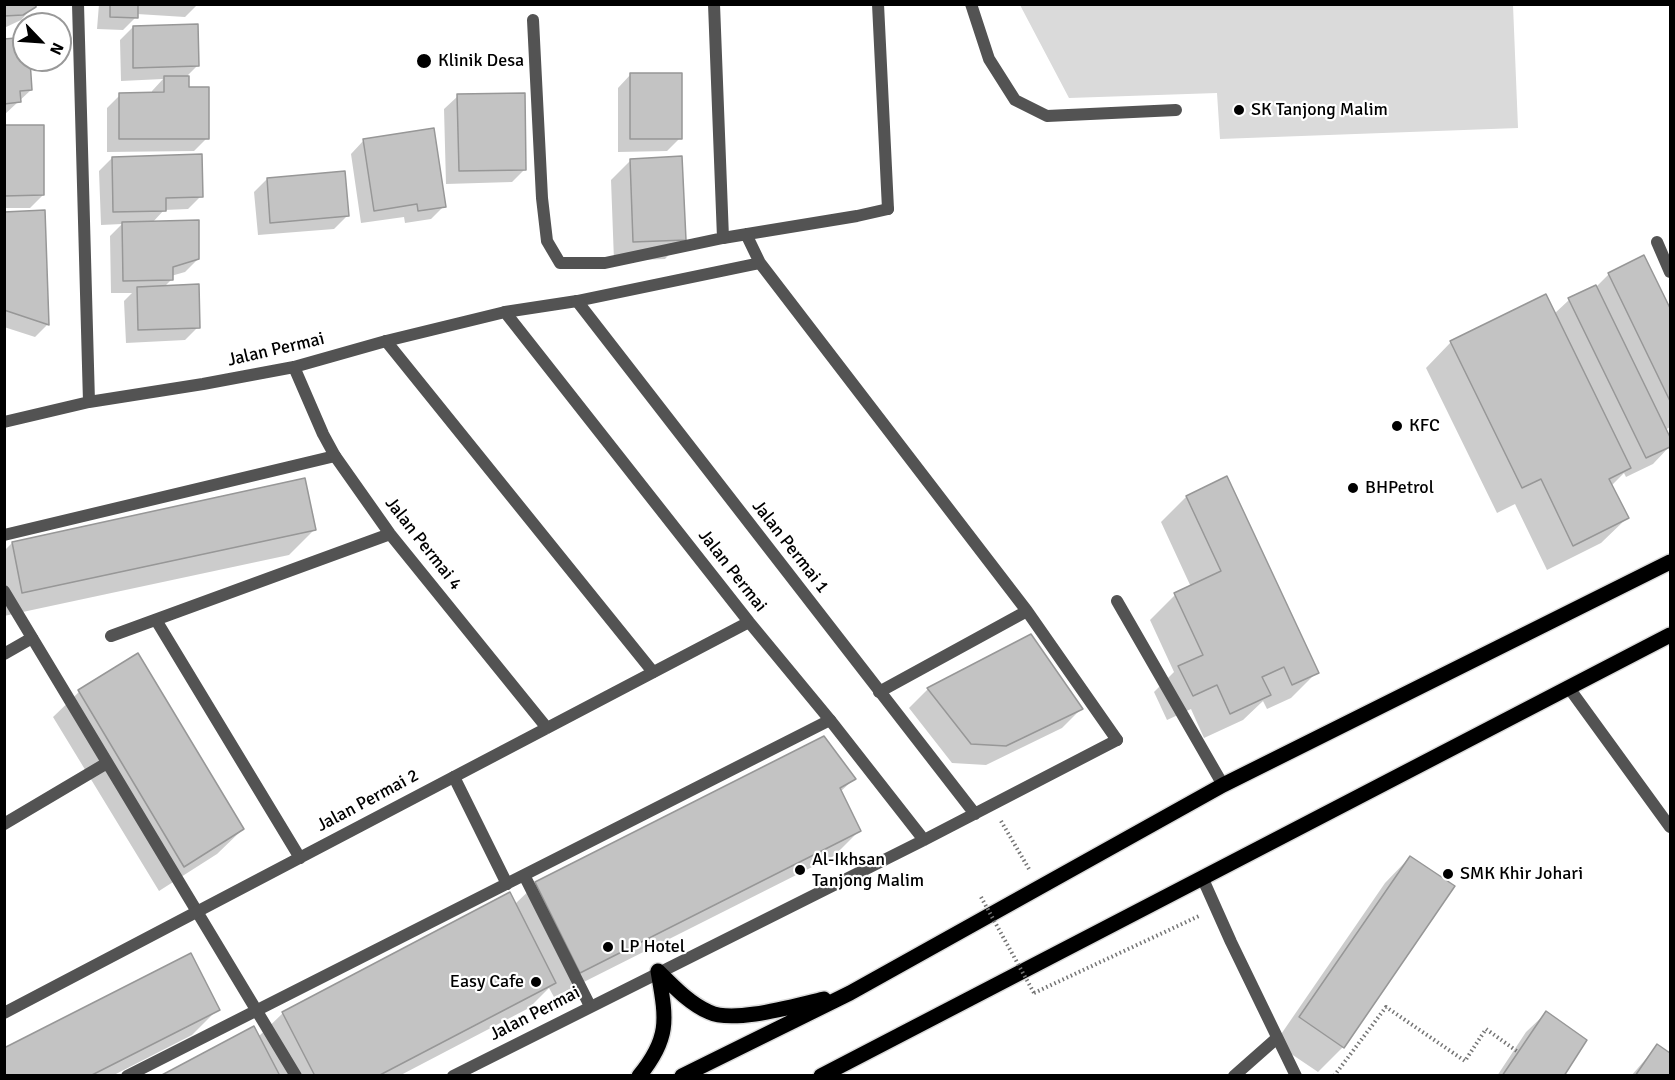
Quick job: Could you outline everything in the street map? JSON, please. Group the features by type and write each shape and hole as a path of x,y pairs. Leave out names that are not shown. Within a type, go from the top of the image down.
{"main road":[{"path":"682,1076 850,993 1223,785 1671,562"},
{"path":"820,1076 1671,635"},
{"path":"658,971 693,1002 711,1014 748,1016 850,993"},
{"path":"639,1076 654,1058 664,1030 665,1020 658,971"}],"street":[{"path":"78,4 89,402"},
{"path":"714,4 723,238"},
{"path":"533,20 542,198 547,241 560,262 605,263 723,238 857,216 888,208 879,4"},
{"path":"971,4 989,59 1015,100 1047,116 1176,110"},
{"path":"746,234 760,262 1027,611 1117,740 924,840"},
{"path":"1657,242 1671,272"},
{"path":"505,312 577,301 760,262"},
{"name":"Jalan Permai 1","path":"577,301 975,814"},
{"name":"Jalan Permai","path":"4,422 89,402 294,367 386,341 505,312 924,840 658,971 453,1076"},
{"path":"386,341 653,672"},
{"name":"Jalan Permai 4","path":"294,367 335,456 390,534 547,728"},
{"path":"4,535 335,456"},
{"path":"111,636 390,534"},
{"path":"4,591 296,1076"},
{"path":"1117,601 1223,785"},
{"path":"879,692 1027,611"},
{"path":"156,620 300,858"},
{"name":"Jalan Permai 2","path":"4,1013 749,622"},
{"path":"4,654 32,638"},
{"path":"1569,688 1671,827"},
{"path":"127,1076 831,720"},
{"path":"4,824 107,763"},
{"path":"454,777 507,884"},
{"path":"524,875 590,1006"},
{"path":"1202,877 1296,1076"},
{"path":"1234,1076 1277,1038"}],"path":[{"path":"992,805 1031,873"},
{"path":"991,892 981,897 1035,993 1216,908"},
{"path":"1334,1076 1386,1007 1465,1061 1486,1029 1518,1052"}],"shaded area":[{"path":"1020,5 1513,5 1518,128 1220,139 1217,93 1069,98"}],"building":[{"path":"4,4 36,4 36,7 28,12 12,12 12,16 4,16"},
{"path":"110,4 138,4 138,18 110,17"},
{"path":"198,24 199,66 133,68 133,26"},
{"path":"12,38 12,72 31,72 32,90 20,91 21,102 4,104 4,39"},
{"path":"630,73 682,73 682,139 630,139"},
{"path":"164,76 189,76 189,87 209,87 209,139 119,139 119,93 164,92"},
{"path":"525,93 526,170 459,171 457,94"},
{"path":"4,125 44,125 44,195 4,196"},
{"path":"434,128 446,207 418,211 417,204 374,211 363,139"},
{"path":"202,154 203,197 166,198 166,211 113,212 112,157"},
{"path":"682,156 686,240 633,242 630,159"},
{"path":"345,171 349,216 270,223 267,178"},
{"path":"45,210 49,325 4,310 4,212"},
{"path":"199,220 199,259 173,267 173,280 123,281 122,222"},
{"path":"1644,255 1670,308 1670,401 1608,273"},
{"path":"199,284 200,328 138,330 137,287"},
{"path":"1596,285 1670,437 1670,447 1646,458 1568,298"},
{"path":"1546,294 1631,468 1609,479 1629,518 1573,546 1541,479 1522,488 1450,341"},
{"path":"1227,476 1319,673 1292,685 1284,667 1262,677 1271,695 1230,714 1217,685 1193,696 1178,666 1203,655 1174,593 1221,571 1186,496"},
{"path":"305,478 316,530 22,593 12,542"},
{"path":"1031,634 1083,709 1006,746 971,744 927,688"},
{"path":"138,653 244,829 184,867 78,690"},
{"path":"824,736 856,779 840,788 861,831 580,973 535,882"},
{"path":"1410,856 1455,886 1344,1048 1299,1017"},
{"path":"510,892 556,983 378,1076 315,1076 282,1012"},
{"path":"191,953 220,1010 90,1076 4,1076 4,1048"},
{"path":"1546,1011 1587,1040 1564,1076 1502,1076"},
{"path":"254,1026 280,1076 160,1076"},
{"path":"1657,1044 1670,1053 1670,1076 1635,1076"}],"place":[{"name":"Klinik Desa","path":"424,61"},
{"name":"SK Tanjong Malim","path":"1239,110"},
{"name":"KFC","path":"1397,426"},
{"name":"BHPetrol","path":"1353,488"},
{"name":"Al-Ikhsan Tanjong Malim","path":"800,870"},
{"name":"SMK Khir Johari","path":"1448,874"},
{"name":"LP Hotel","path":"608,947"},
{"name":"Easy Cafe","path":"536,982"}]}
